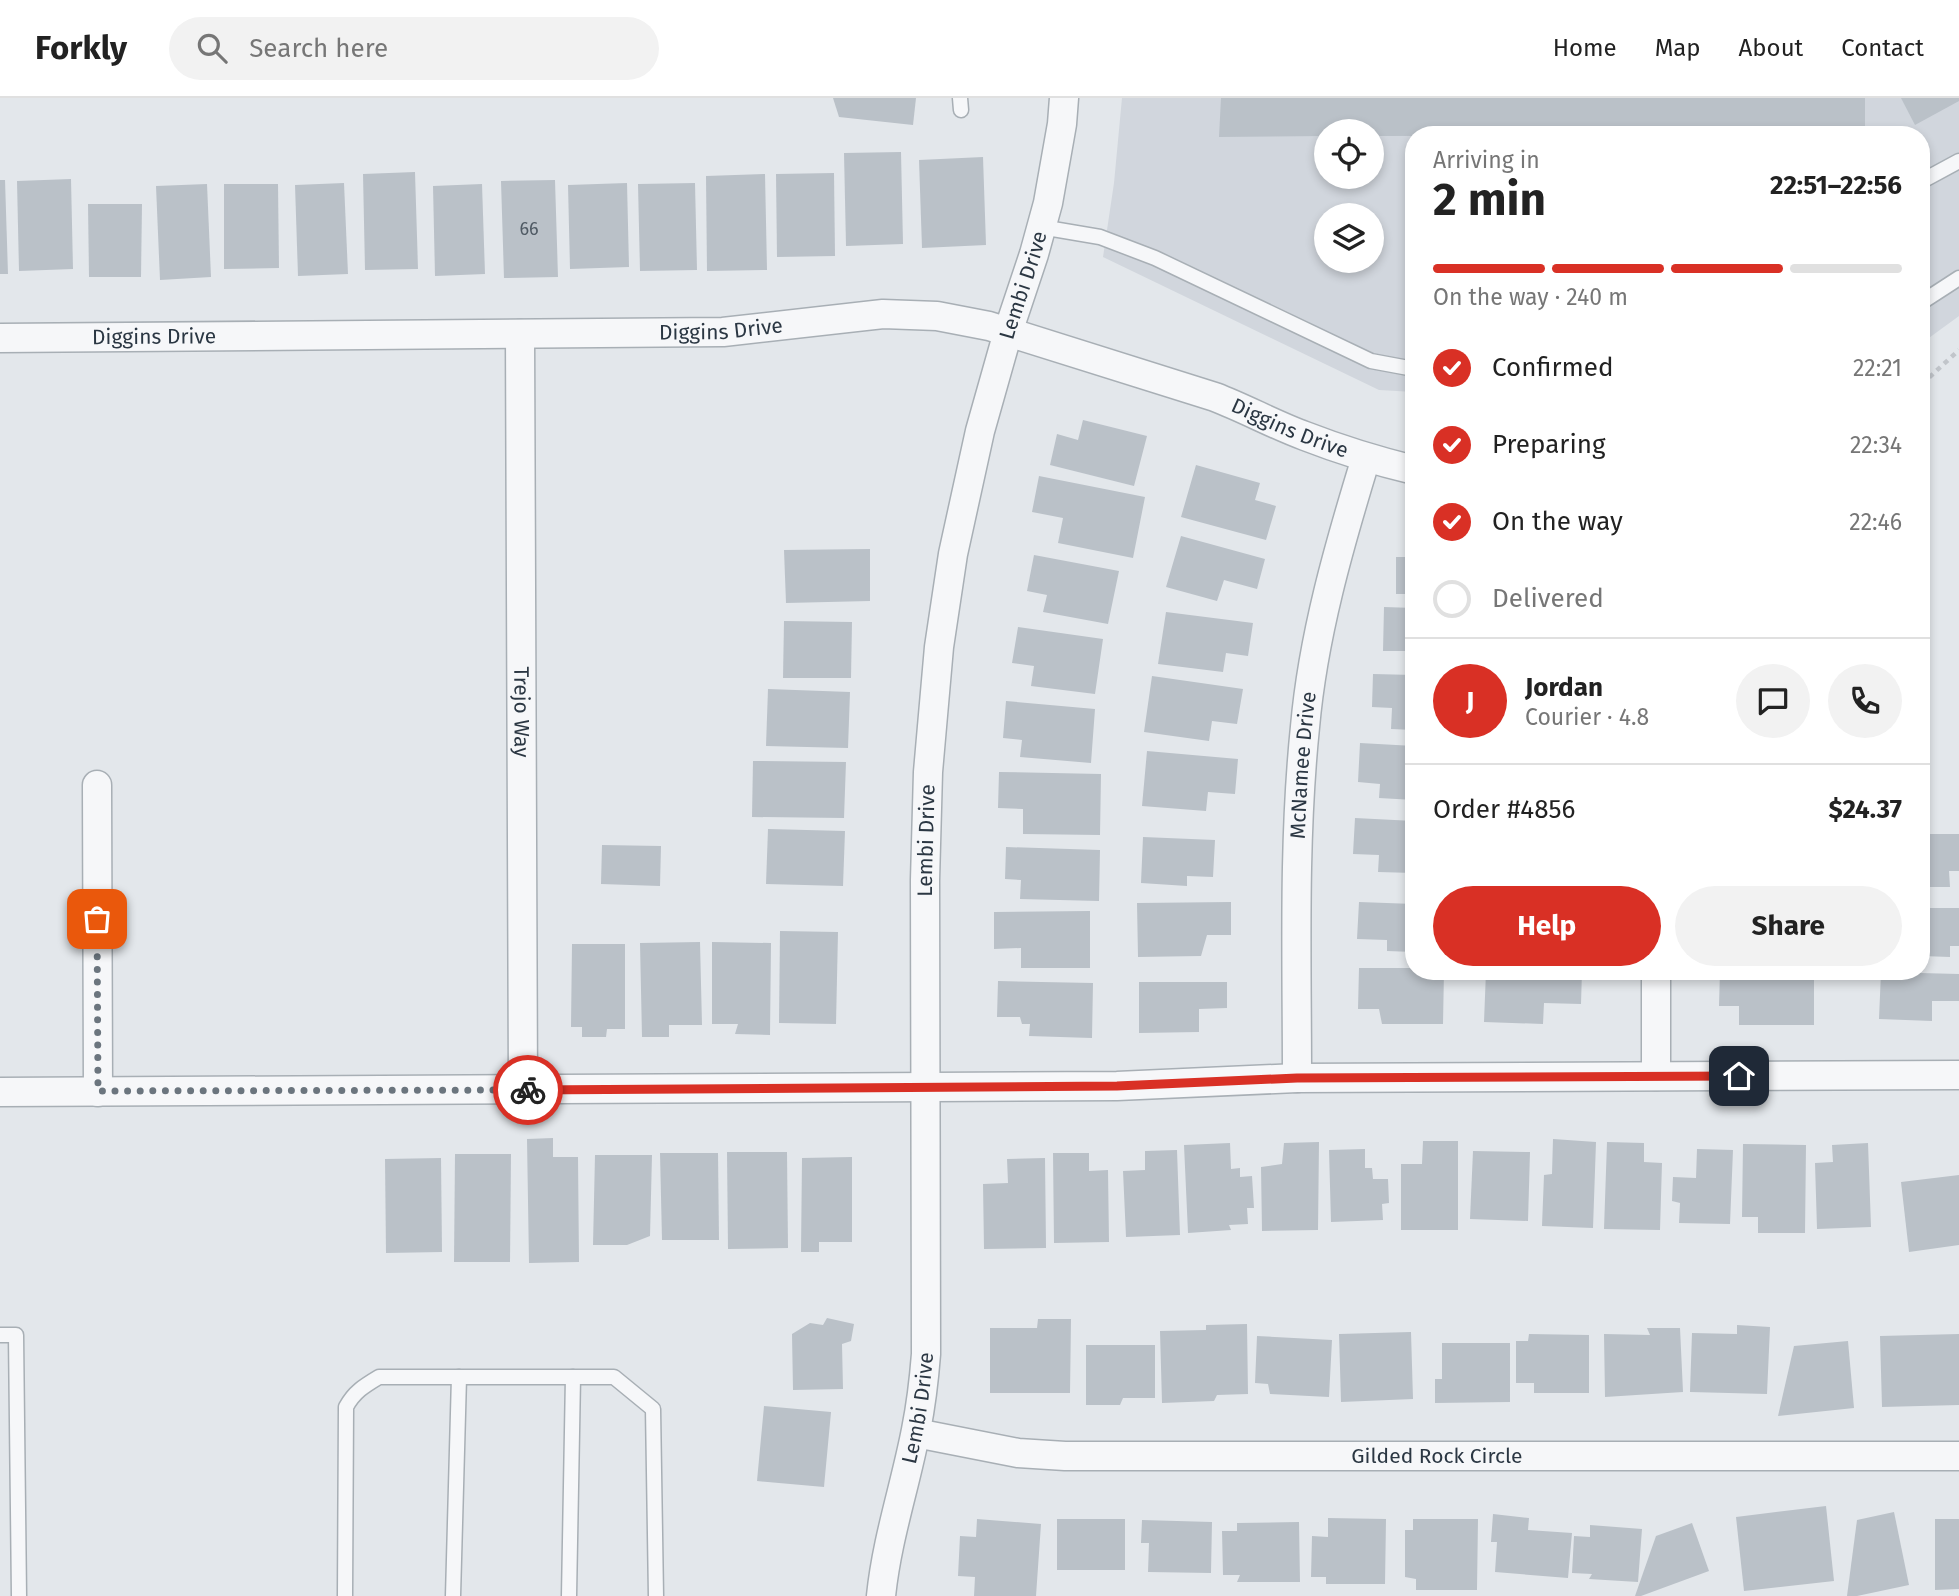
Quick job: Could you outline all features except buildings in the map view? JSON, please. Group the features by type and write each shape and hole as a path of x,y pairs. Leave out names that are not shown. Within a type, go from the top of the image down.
{"street":[{"name":"Lembi Drive","path":"881,1596 889,1538 916,1433 926,1354 925,880 928,772 939,647 956,540 980,431 1048,203 1064,98"},
{"name":"Diggins Drive","path":"0,338 723,332 883,314 937,316 989,326 1215,397 1303,436 1366,458 1405,468"},
{"name":"Trejo Way","path":"520,334 523,1090"},
{"name":"McNamee Drive","path":"1297,1078 1298,815 1305,724 1319,635 1340,546 1366,458"},
{"path":"97,785 98,1091"},
{"path":"1656,980 1656,1076"},
{"path":"0,1092 926,1088 1117,1086 1297,1078 1959,1075"},
{"name":"Gilded Rock Circle","path":"916,1433 1018,1453 1065,1456 1959,1456"}],"lane":[{"path":"1930,177 1959,161"},
{"path":"1041,227 1100,237 1156,258 1371,361 1405,367"},
{"path":"1930,297 1959,278"},
{"path":"0,1335 16,1335 19,1596"},
{"path":"345,1596 346,1407 360,1388 379,1377 614,1377 653,1409 656,1596"},
{"path":"453,1596 458,1377"},
{"path":"569,1596 573,1377"}],"path":[{"path":"1930,377 1959,350"}],"shaded area":[{"path":"1122,98 1959,98 1959,316 1930,337 1930,126 1405,126 1405,391 1379,390 1103,257 1114,183"}],"way so far":[{"path":"97,919 98,1091 528,1090"}],"route":[{"path":"528,1090 1117,1086 1297,1078 1739,1076"}]}
